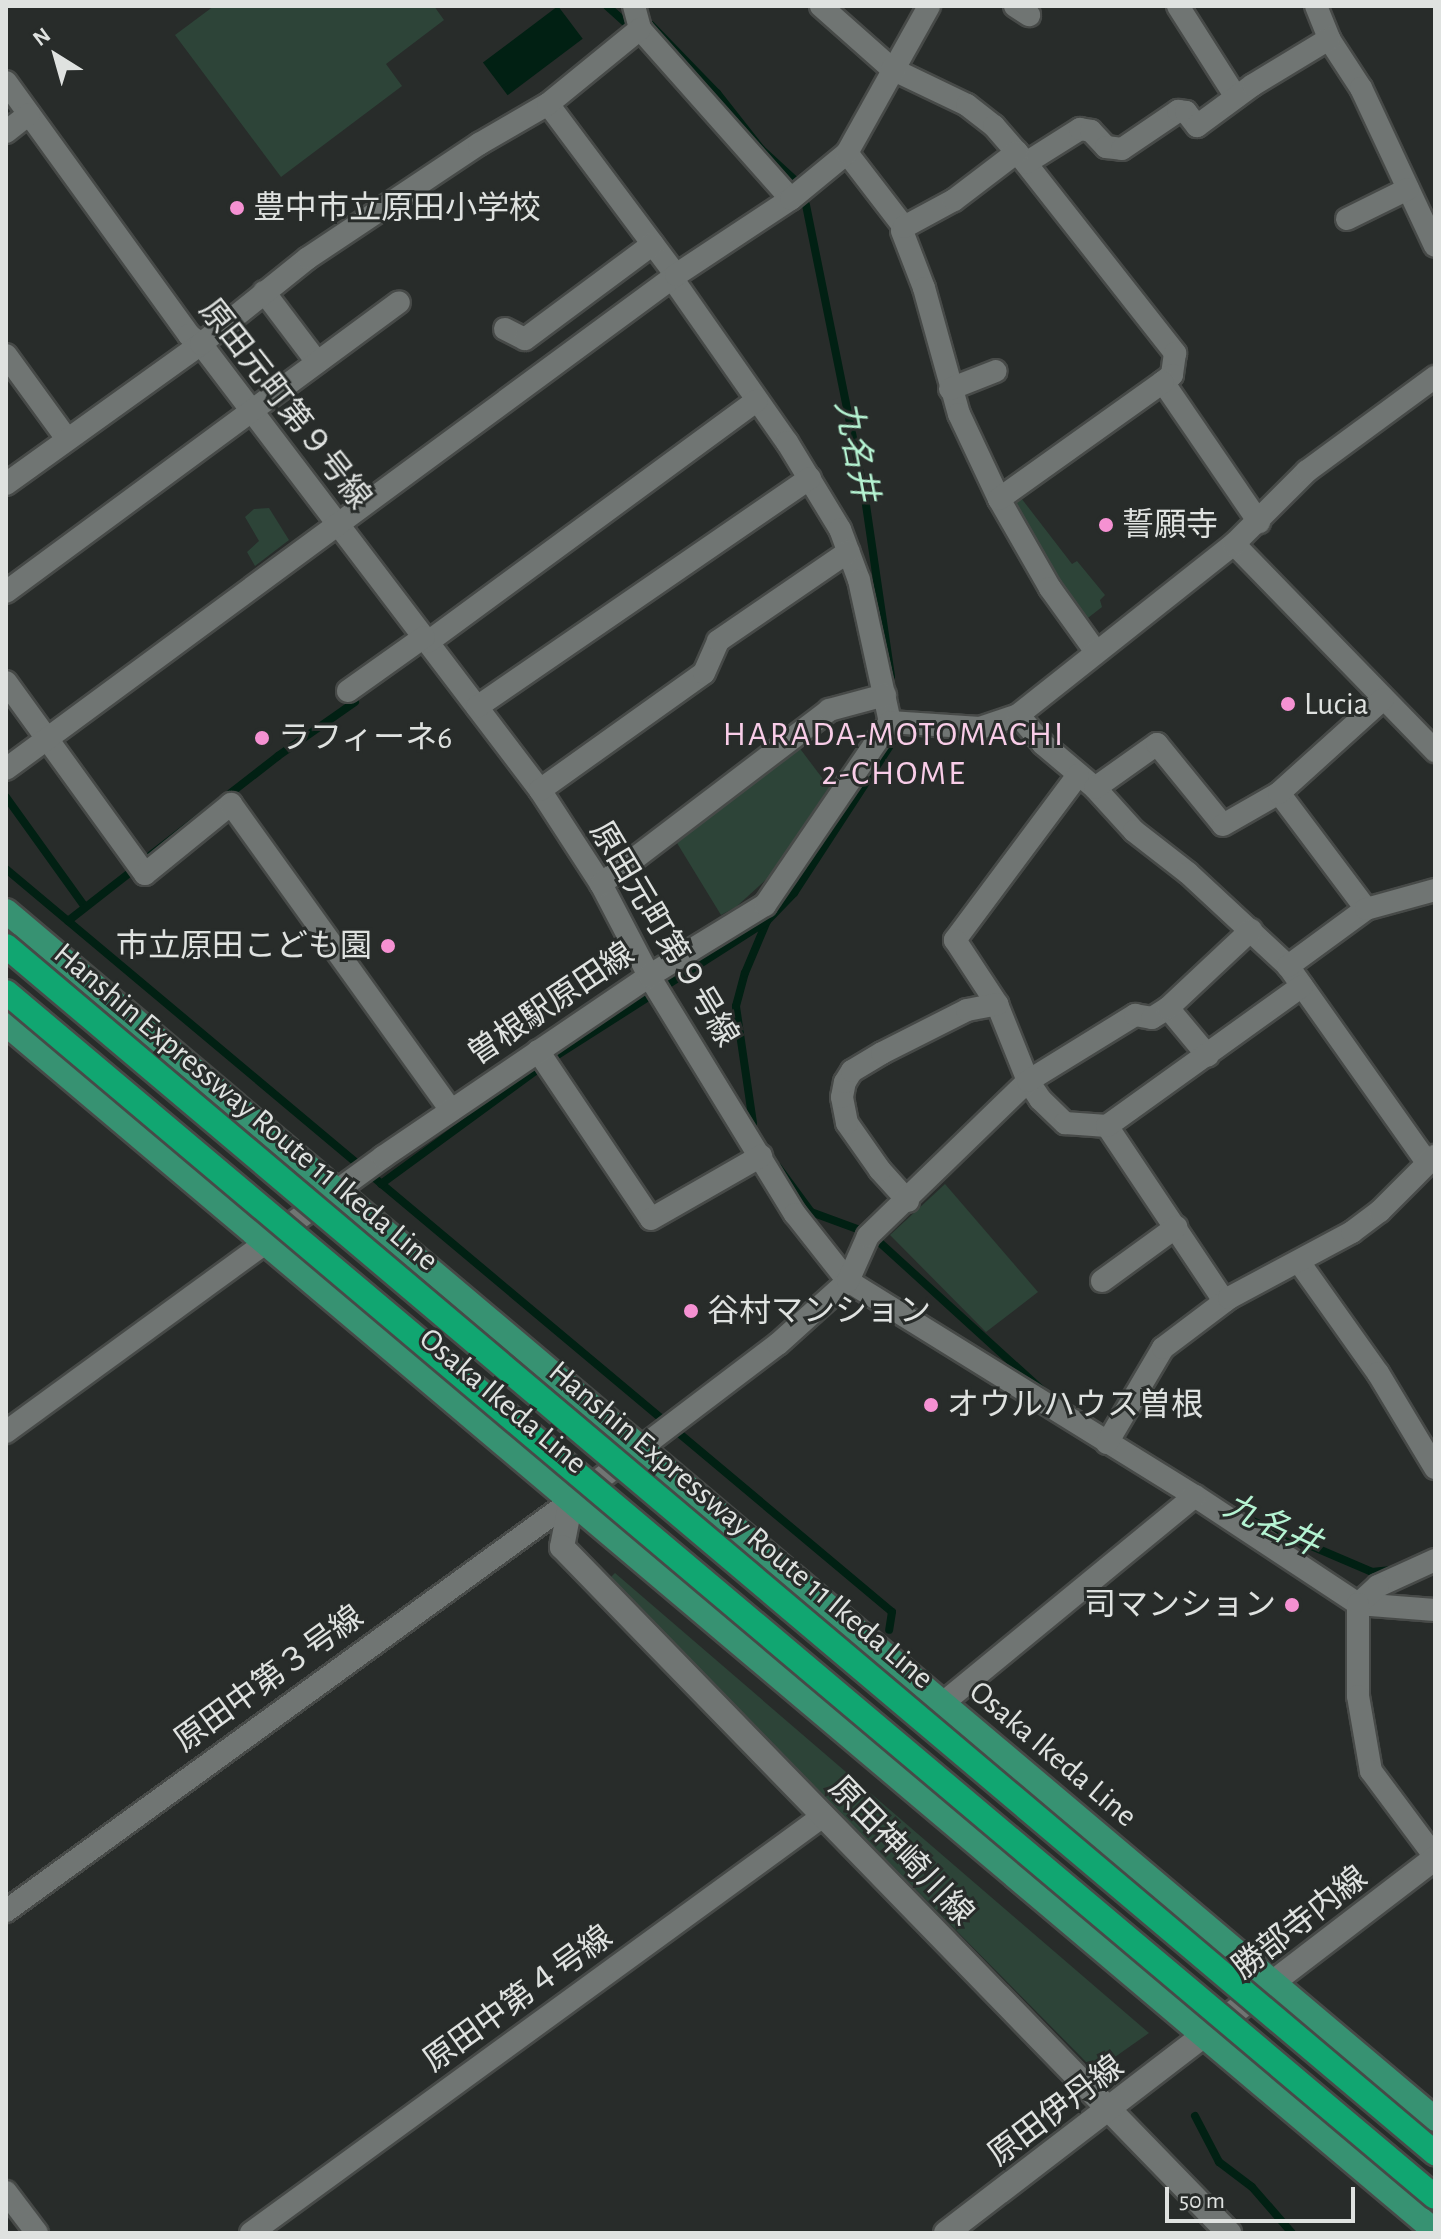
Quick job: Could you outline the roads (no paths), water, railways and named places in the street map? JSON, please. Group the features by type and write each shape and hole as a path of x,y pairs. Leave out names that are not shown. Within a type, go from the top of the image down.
{"highway":[{"name":"Hanshin Expressway Route 11 Ikeda Line","path":"6,946 1435,2153"},
{"name":"Hanshin Expressway Route 11 Ikeda Line","path":"6,992 1435,2197"}],"main road":[{"name":"Osaka Ikeda Line","path":"6,911 342,1186 943,1703 1435,2119"},
{"name":"Osaka Ikeda Line","path":"6,1024 1435,2231"}],"street":[{"path":"634,6 640,29 791,199"},
{"path":"821,6 892,69 967,105 994,126 1175,353 1172,375 999,499"},
{"path":"6,769 340,526 674,276 791,199 847,153 929,6"},
{"path":"1178,6 1236,97"},
{"path":"1316,6 1329,39 1361,88 1408,189 1432,231"},
{"path":"6,484 201,344 264,292 412,188 548,104 640,29"},
{"path":"1096,652 1050,588 999,499 950,389 924,288 902,231 1021,157 1080,129 1091,131 1106,147 1122,149 1178,111 1186,112 1197,126 1236,97 1329,39"},
{"name":"原田元町第９号線","path":"6,82 189,335 201,344 540,790 601,884 654,984 795,1214 848,1281 1195,1496 1358,1604 1435,1610"},
{"path":"548,104 653,244 810,478 840,529 859,580 890,722 980,728 1018,715 1234,544 1307,471 1435,377"},
{"path":"6,132 29,114"},
{"path":"847,153 904,227"},
{"path":"1347,219 1408,189"},
{"path":"505,329 525,339 653,244"},
{"path":"264,292 317,362"},
{"path":"6,592 399,302"},
{"path":"6,355 67,439"},
{"path":"950,389 996,371"},
{"path":"1163,382 1259,522"},
{"path":"348,691 426,640 757,400"},
{"path":"477,707 810,478"},
{"path":"1234,544 1434,749"},
{"path":"540,790 704,673 718,641 848,552"},
{"path":"6,682 145,874 231,804 451,1110"},
{"path":"601,884 829,710 885,695"},
{"path":"1302,986 1107,1126 1065,1123 1040,1099 1028,1081 997,1004 955,940 1086,782 1157,744 1223,825 1279,793 1383,699"},
{"path":"1018,715 1043,744 1134,831 1251,930 1288,966 1431,1159 1380,1211 1352,1232 1224,1301 1163,1348 1107,1443"},
{"name":"曽根駅原田線","path":"6,1432 263,1241 383,1157 451,1110 543,1059 765,905 890,722"},
{"path":"1279,793 1366,909"},
{"path":"1288,966 1366,909 1435,890"},
{"path":"848,1281 868,1236 908,1201 1028,1081 1135,1015 1152,1018 1168,1008 1251,930"},
{"path":"908,1201 880,1170 847,1123 842,1097 845,1082 852,1071 882,1053 967,1010 997,1004"},
{"path":"1168,1008 1208,1056"},
{"path":"543,1059 651,1219 761,1156"},
{"path":"1107,1126 1224,1301"},
{"path":"1102,1281 1176,1227"},
{"path":"1299,1262 1378,1373 1435,1468"},
{"name":"原田中第３号線","path":"6,1911 571,1501 778,1344 848,1281"},
{"path":"943,1703 1195,1496"},
{"name":"原田神崎川線","path":"571,1501 562,1547 1229,2233"},
{"path":"1435,1560 1378,1586 1358,1604 1358,1696 1371,1771 1435,1857"},
{"name":"原田中第４号線","path":"251,2233 823,1816"},
{"name":"勝部寺内線","path":"1205,2038 1435,1857"},
{"name":"原田伊丹線","path":"946,2233 1205,2038"},
{"path":"6,2192 37,2233"}],"waterway":[{"name":"九名井","path":"607,6 626,23"},
{"name":"九名井","path":"651,25 717,93 761,149 797,182"},
{"name":"九名井","path":"806,205 865,498 891,676"},
{"path":"151,855 278,756 355,702"},
{"name":"九名井","path":"753,1123 736,1006 745,973 767,921 794,893 891,744"},
{"path":"6,797 85,907"},
{"path":"6,869 892,1612 889,1630"},
{"path":"68,921 132,871"},
{"path":"381,1184 556,1056 767,921"},
{"name":"九名井","path":"778,1167 811,1212 863,1231"},
{"name":"九名井","path":"877,1240 1042,1390"},
{"name":"九名井","path":"1248,1519 1372,1572 1391,1570"},
{"path":"1195,2116 1219,2162 1252,2187 1292,2233"}],"place":[{"name":"豊中市立原田小学校","path":"237,208"},
{"name":"誓願寺","path":"1106,525"},
{"name":"Lucia","path":"1288,704"},
{"name":"ラフィーネ6","path":"262,738"},
{"name":"市立原田こども園","path":"388,946"},
{"name":"谷村マンション","path":"691,1311"},
{"name":"オウルハウス曽根","path":"931,1405"},
{"name":"司マンション","path":"1292,1605"}],"district":[{"name":"HARADA-MOTOMACHI 2-CHOME","path":"894,754"}]}
